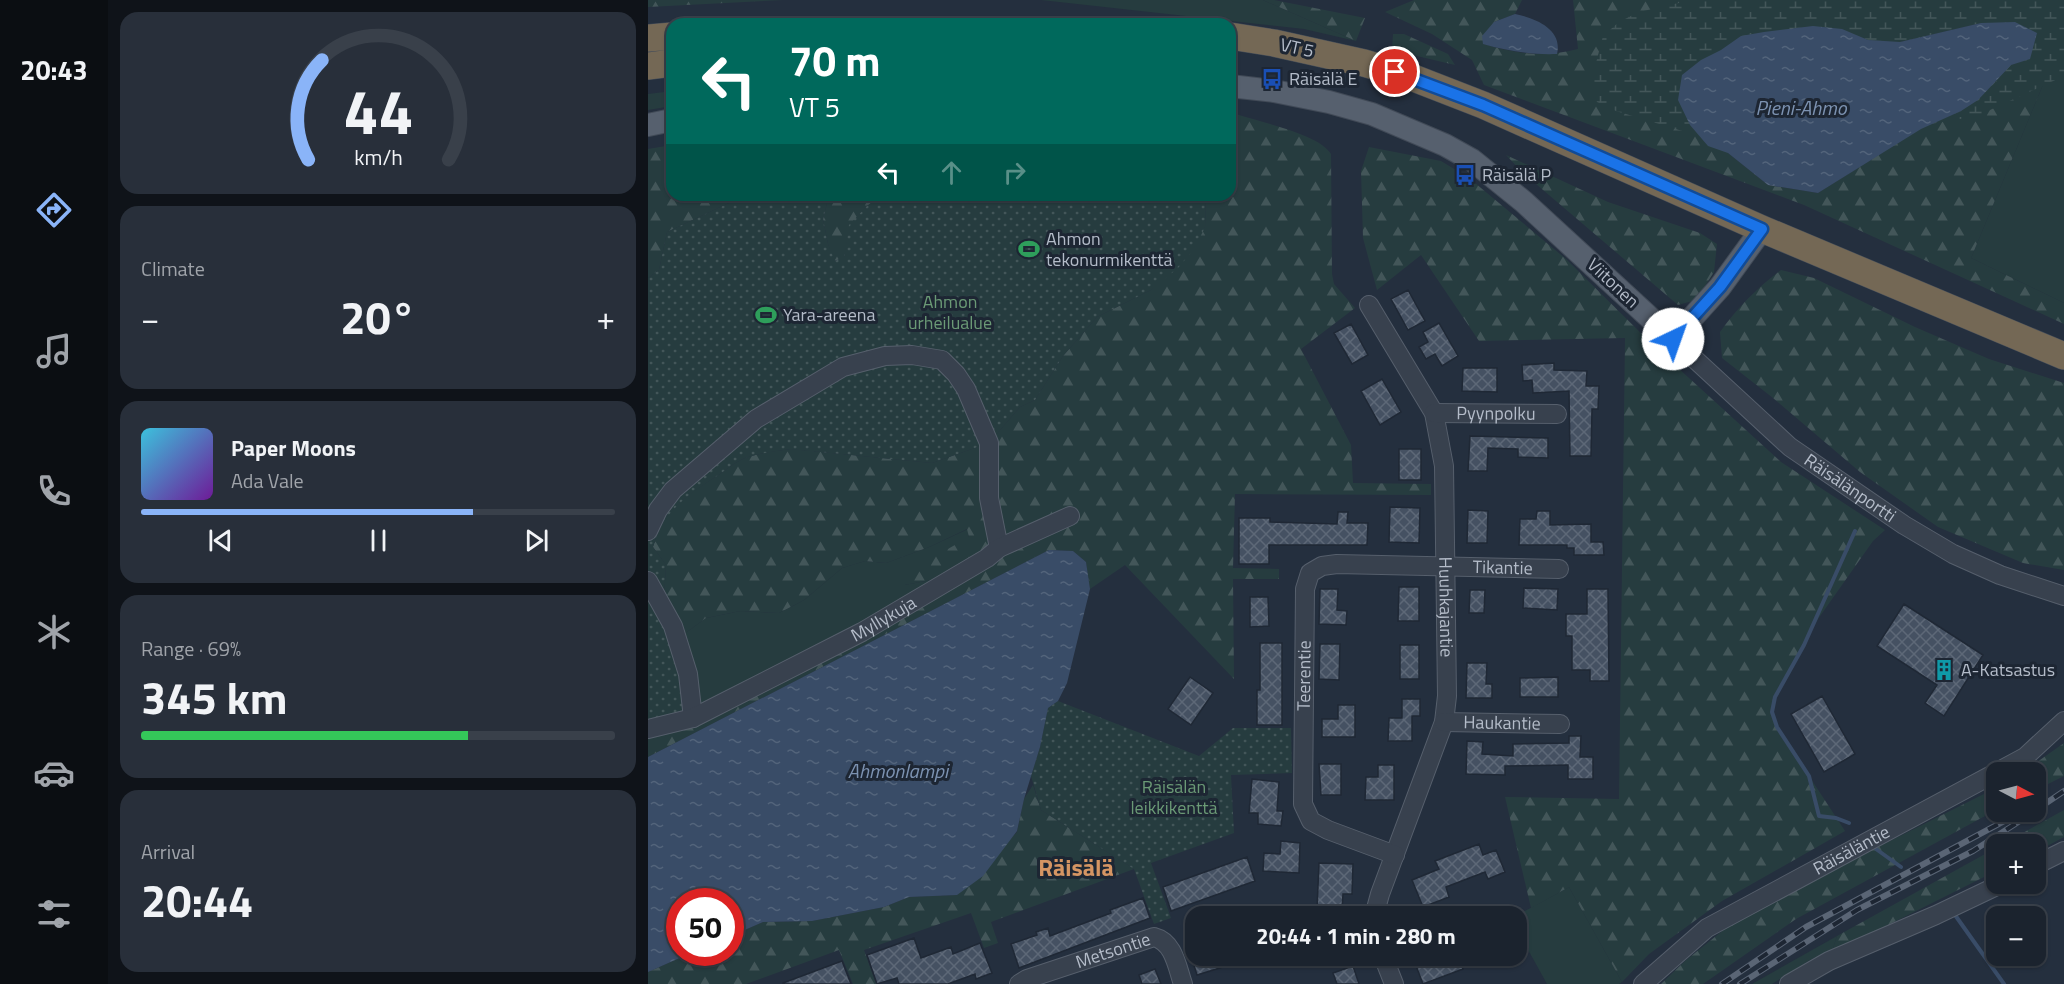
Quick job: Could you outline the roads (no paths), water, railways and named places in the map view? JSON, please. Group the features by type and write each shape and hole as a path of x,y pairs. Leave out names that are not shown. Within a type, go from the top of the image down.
{"highway":[{"path":"648,38 666,36"},
{"name":"VT 5","path":"1236,37 1364,63 1411,77 1483,105 1762,229"},
{"path":"648,66 666,64"},
{"path":"1762,229 2064,356"}],"main road":[{"name":"Viitonen","path":"1236,87 1329,102 1372,114 1445,145 1472,160 1524,202 1673,339"},
{"path":"648,125 666,121"},
{"path":"1673,339 1720,287 1762,229"}],"street":[{"name":"Huuhkajantie","path":"1369,305 1434,413 1444,466 1447,696 1444,722 1377,906"},
{"name":"Räisälänportti","path":"1673,339 1790,447 1904,525 1953,554 2000,575 2062,596"},
{"path":"648,531 658,510 673,490 756,419 843,367 885,356 912,355 942,360 956,374 966,389 989,443 989,498 999,548"},
{"name":"Pyynpolku","path":"1434,413 1557,414"},
{"name":"Myllykuja","path":"648,729 693,718 862,632 987,558 999,548 1070,516"},
{"name":"Teerentie","path":"1395,855 1328,830 1311,821 1303,804 1305,589 1310,573 1322,566 1337,564 1445,566"},
{"name":"Tikantie","path":"1445,566 1559,569"},
{"path":"648,581 673,626 688,674 693,718"},
{"name":"Räisäläntie","path":"1643,984 1707,928 2025,757 2064,721"},
{"name":"Haukantie","path":"1444,722 1560,724"},
{"path":"2046,860 2064,851"},
{"path":"1789,984 1829,961 1986,891"},
{"name":"Metsontie","path":"1019,984 1027,979 1154,937 1163,940 1168,945 1183,984"},
{"path":"1387,966 1394,984"}],"water":[{"path":"1515,14 1531,18 1552,31 1558,45 1557,54 1520,52 1483,44 1482,36 1494,22"},
{"name":"Pieni-Ahmo","path":"2015,22 2037,33 2030,59 2011,65 1978,100 1961,111 1921,129 1818,193 1768,185 1728,153 1708,146 1690,125 1678,100 1682,75 1701,60 1741,36 1813,26 1842,29 1868,40 1900,42 1981,23"},
{"name":"Ahmonlampi","path":"1049,550 1073,551 1086,562 1090,589 1067,683 1058,701 1048,708 1017,831 983,876 957,895 909,897 884,907 812,921 763,922 744,930 744,888 666,888 666,964 648,972 648,757"}],"waterway":[{"path":"1849,823 1836,818 1819,816 1809,776 1777,727 1772,712 1775,697 1804,645 1855,531"},
{"path":"1876,849 1901,867"},
{"path":"1955,915 2004,984"}],"railway":[{"path":"2046,803 2064,791"},
{"path":"1722,984 1806,927 2002,822"},
{"path":"1740,984 1857,910 1973,851 2018,822"}],"place":[{"name":"Räisälä E","path":"1272,79"},
{"name":"Räisälä P","path":"1465,175"},
{"name":"Ahmon tekonurmikenttä","path":"1029,249"},
{"name":"Yara-areena","path":"766,315"},
{"name":"A-Katsastus","path":"1944,670"}],"district":[{"name":"Räisälä","path":"1076,868"}],"park label":[{"name":"Ahmon urheilualue","path":"950,312"},
{"name":"Räisälän leikkikenttä","path":"1174,797"}]}
